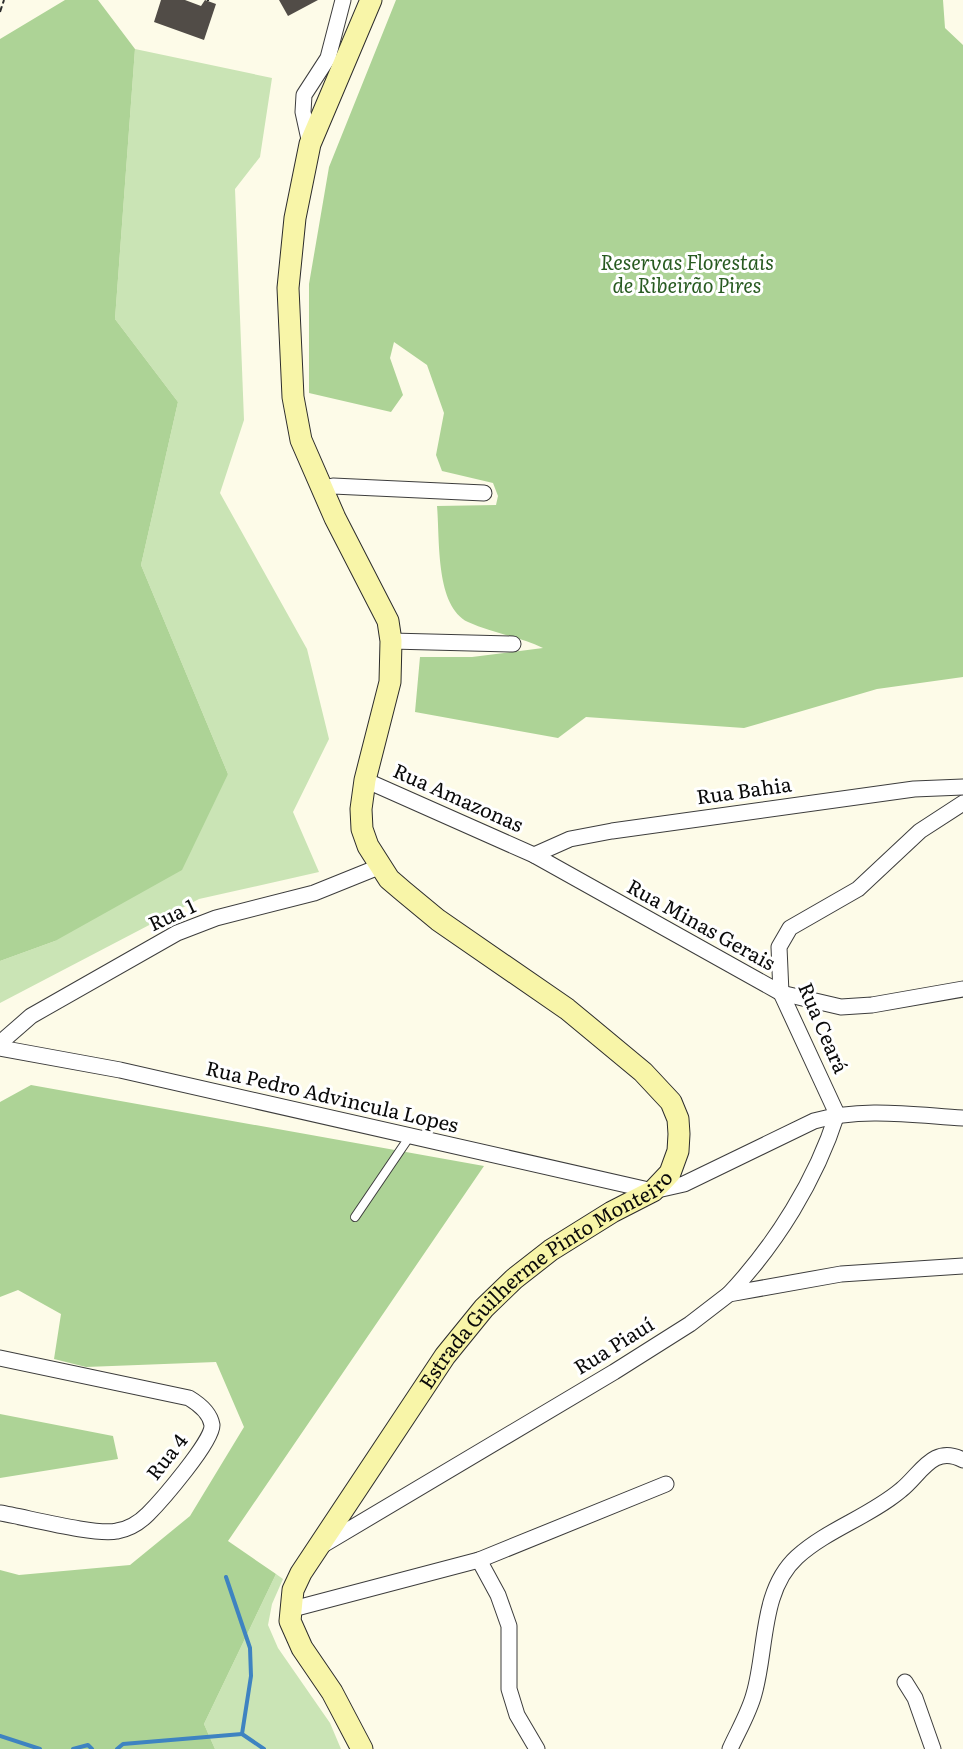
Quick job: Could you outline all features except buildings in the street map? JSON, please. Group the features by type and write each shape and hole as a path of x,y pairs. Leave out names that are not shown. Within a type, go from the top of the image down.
{"main road":[{"name":"Estrada Guilherme Pinto Monteiro","path":"289,1610 293,1590 315,1550 445,1356 484,1308 514,1279 551,1250 612,1212 653,1191 670,1173 678,1151 678,1119 671,1102 643,1072 567,1009 438,920 389,879 368,846 362,829 361,809 365,780 390,682 391,641 388,621 335,518 301,440 293,397 288,288 295,218 310,144 371,0"},
{"path":"289,1610 290,1621 303,1648 332,1692 362,1749"}],"street":[{"name":"Estrada Guilherme Pinto Monteiro","path":"310,144 304,120 304,95 328,58 342,2"},
{"path":"323,488 333,486 484,493"},
{"path":"391,641 513,644"},
{"name":"Rua Amazonas","path":"365,780 534,855"},
{"name":"Rua Bahia","path":"534,855 570,839 612,831 902,791 963,787"},
{"name":"Rua Ceará","path":"837,1114 781,993 779,947 789,928 858,889 920,831 963,803"},
{"name":"Rua Minas Gerais","path":"534,855 781,993 841,1006 872,1005 963,989"},
{"name":"Rua 1","path":"0,1043 31,1016 177,933 216,918 314,893 381,866"},
{"name":"Rua Pedro Advincula Lopes","path":"0,1048 120,1070 653,1191"},
{"path":"653,1191 684,1184 814,1121 837,1114 859,1112 963,1118"},
{"path":"729,1294 763,1254 813,1174 837,1114"},
{"name":"Rua Piauí","path":"315,1550 614,1372 690,1324 729,1294 841,1274 963,1266"},
{"name":"Rua 4","path":"0,1358 189,1398 201,1406 212,1425 210,1436 198,1452 148,1514 133,1526 116,1532 98,1531 0,1512"},
{"path":"730,1749 754,1695 770,1606 782,1576 795,1559 815,1542 880,1508 928,1463 942,1454 950,1454 963,1460"},
{"path":"289,1610 479,1560 666,1484"},
{"path":"479,1560 498,1595 509,1626 509,1689 517,1715 537,1749"},
{"path":"905,1682 915,1698 933,1749"}],"lane":[{"path":"354,1217 410,1136"}],"path":[{"path":"0,12 4,0"}],"green space":[{"path":"65,0 98,0 135,49 115,319 178,402 141,565 228,774 182,870 55,941 0,961 0,39"},
{"name":"Reservas Florestais de Ribeirão Pires","path":"396,0 943,0 945,28 963,45 963,677 877,689 744,728 586,717 558,738 415,712 420,657 472,657 543,648 468,622 457,614 450,602 441,570 437,506 496,505 498,496 493,483 442,471 436,455 444,413 427,365 394,342 390,358 403,395 391,412 309,393 309,284 329,167"},
{"path":"135,49 272,78 260,157 235,189 244,420 220,493 307,649 329,739 293,812 319,872 199,899 0,1003 0,961 55,941 228,774 141,565 178,402 115,319"},
{"path":"31,1085 484,1166 228,1541 276,1574 204,1724 215,1749 0,1749 0,1570 19,1575 130,1565 190,1516 244,1427 216,1362 86,1367 54,1359 61,1314 18,1290 0,1297 0,1102"},
{"path":"0,1414 113,1436 118,1459 0,1478"},
{"path":"276,1574 283,1579 272,1604 268,1625 278,1648 330,1723 341,1749 215,1749 204,1724"}],"waterway":[{"path":"226,1577 250,1648 251,1676 242,1734 264,1749"},
{"path":"117,1749 123,1744 242,1734"},
{"path":"0,1736 40,1749"},
{"path":"73,1749 88,1745 92,1749"}]}
